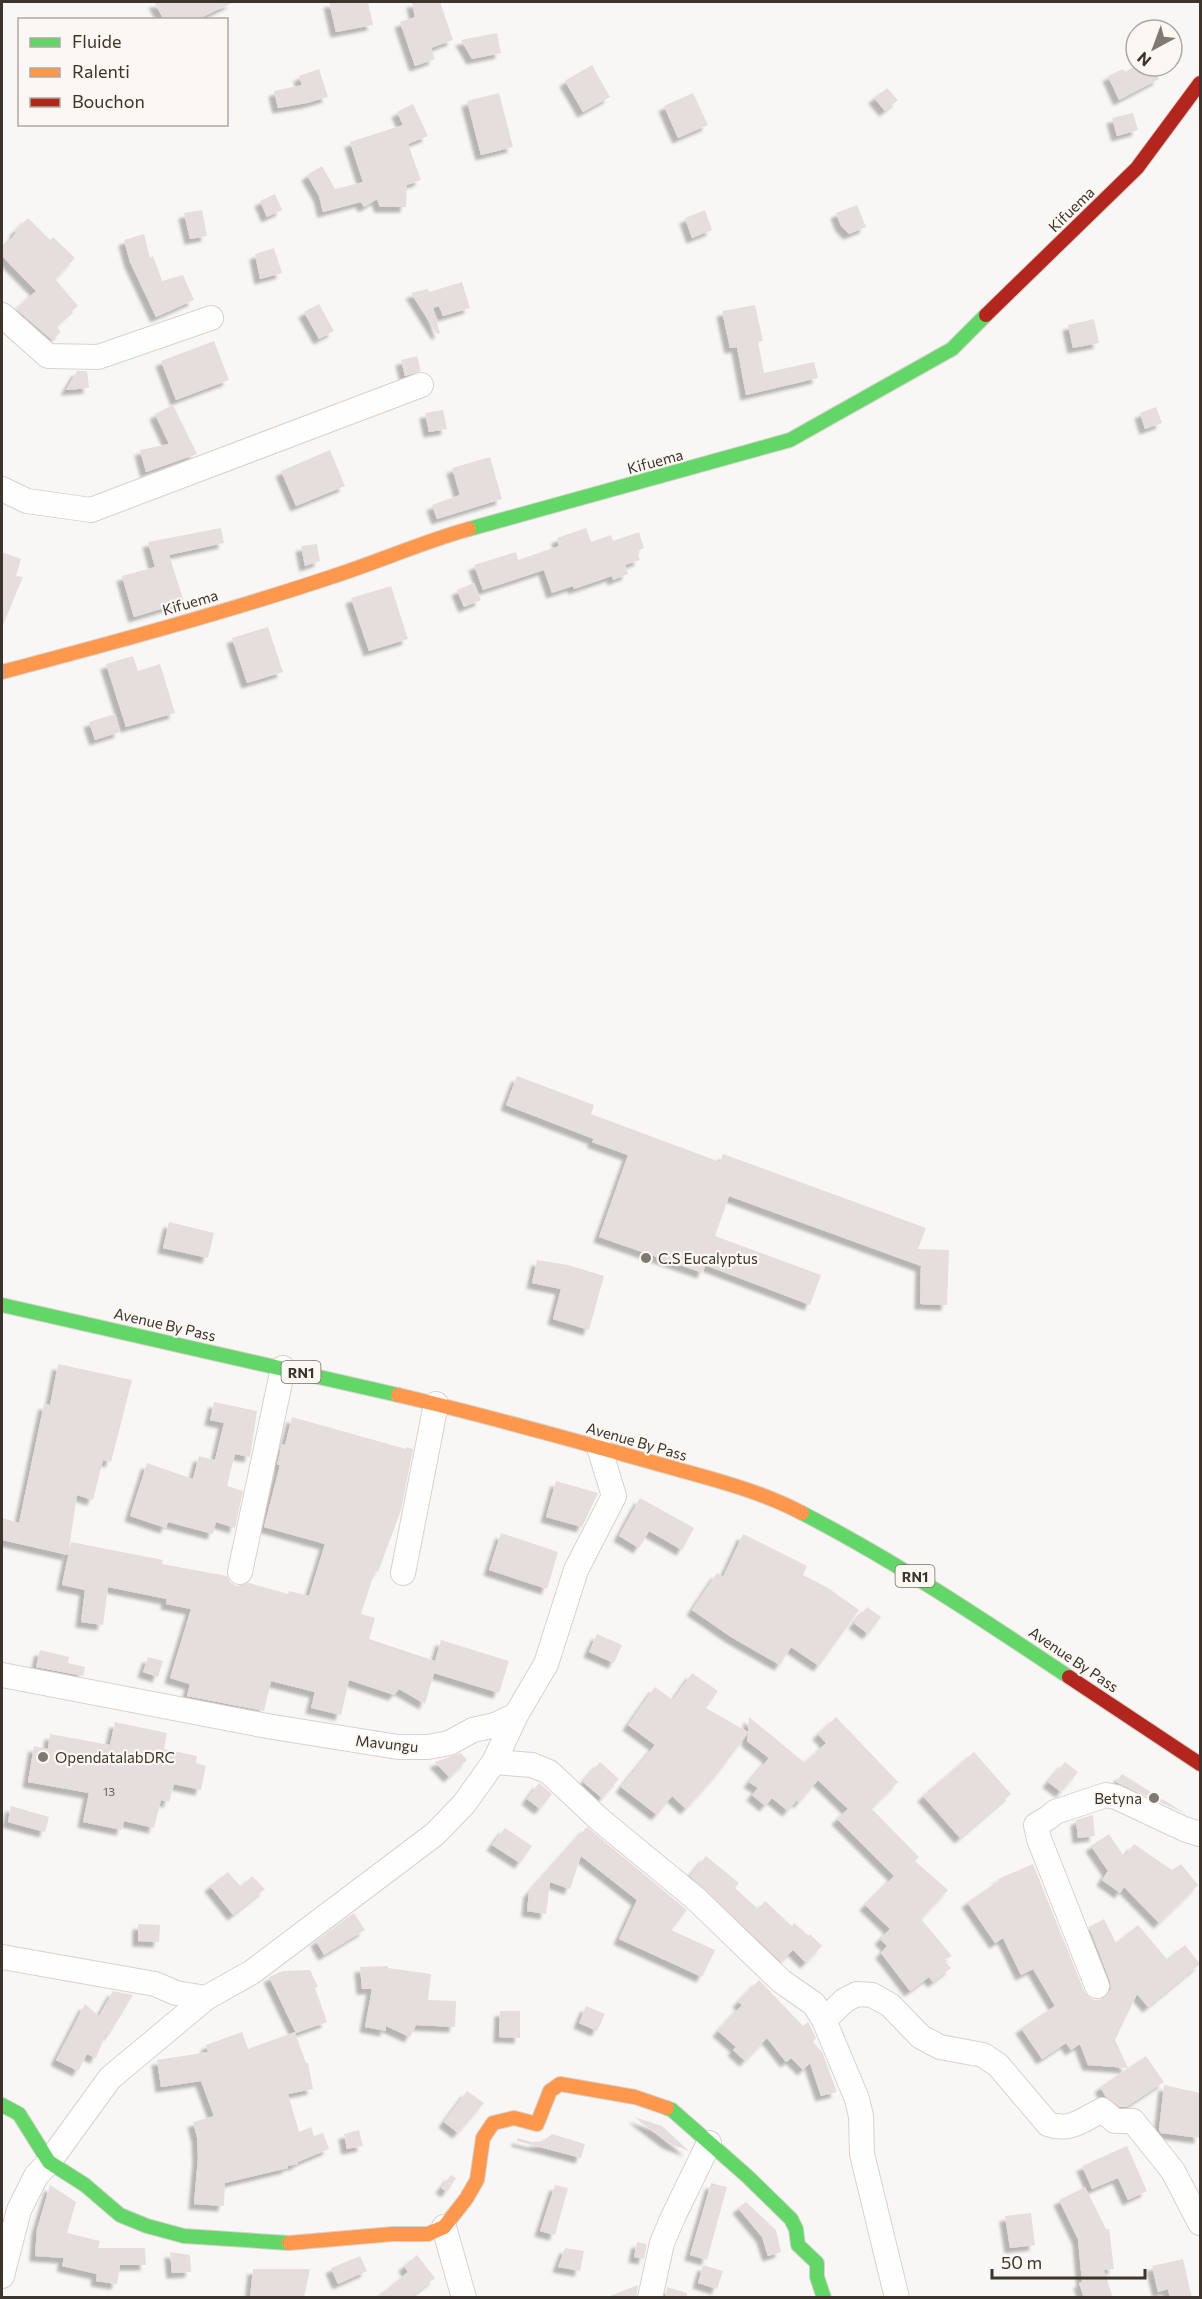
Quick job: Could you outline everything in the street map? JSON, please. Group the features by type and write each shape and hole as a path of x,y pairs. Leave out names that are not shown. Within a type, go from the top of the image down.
{"main road":[{"name":"Kifuema","path":"7,665 118,641 333,577 431,540 790,440 952,349 1137,168 1200,83"},
{"name":"Avenue By Pass","path":"2,1305 436,1404 599,1447 785,1504 864,1545 940,1591 1200,1764"},
{"path":"2,2105 19,2114 49,2162 85,2185 120,2215 147,2226 184,2236 291,2243 393,2234 428,2234 444,2227 466,2199 477,2180 486,2131 493,2123 514,2118 537,2124 543,2117 547,2093 552,2086 560,2084 635,2097 672,2110 747,2176 791,2219 796,2229 795,2238 798,2246 817,2262 817,2277 824,2298"}],"street":[{"path":"2,315 48,356 98,357 211,318"},
{"path":"2,489 27,501 91,510 421,385"},
{"path":"240,1572 283,1368"},
{"path":"403,1573 436,1404"},
{"path":"2,2277 10,2209 49,2162 110,2078 206,1998 252,1972 435,1834 464,1804 494,1762 516,1715 546,1664 576,1570 614,1496 599,1447"},
{"name":"Mavungu","path":"2,1675 267,1726 398,1747 428,1747 449,1743 472,1730 495,1725 516,1715"},
{"path":"494,1762 532,1765 549,1772 599,1819 694,1898 781,1981 814,2004 824,2020 857,2099 861,2116 862,2154 897,2298"},
{"path":"1097,1986 1039,1839 1036,1825 1055,1812 1106,1795 1116,1797 1184,1829 1200,1834"},
{"path":"2,1957 155,1984 176,1993 206,1998"},
{"path":"824,2020 845,2000 857,1994 872,1995 890,2004 921,2037 940,2047 983,2055 998,2064 1048,2124 1058,2128 1069,2128 1102,2110 1115,2121 1133,2121 1173,2171 1200,2223"},
{"path":"650,2298 662,2243 709,2143"},
{"path":"444,2227 464,2298"}],"building":[{"path":"154,2 234,2 200,18 163,18"},
{"path":"329,2 368,2 373,25 336,32"},
{"path":"412,2 440,2 453,40 431,48 435,59 415,66 400,22 415,17"},
{"path":"497,33 501,53 472,59 461,40"},
{"path":"592,65 610,97 583,112 565,81"},
{"path":"319,69 328,97 278,108 274,91 302,85 299,76"},
{"path":"1123,69 1124,78 1159,79 1119,100 1108,76"},
{"path":"887,88 898,100 885,111 874,98"},
{"path":"499,93 513,147 481,155 467,101"},
{"path":"693,93 708,125 678,138 664,106"},
{"path":"413,104 428,136 408,144 421,180 407,185 406,207 380,207 377,199 364,207 361,202 323,212 319,196 307,175 322,166 335,189 363,182 350,142 403,125 397,112"},
{"path":"1133,113 1138,130 1117,136 1112,118"},
{"path":"275,194 282,210 267,217 260,201"},
{"path":"857,205 866,227 849,234 841,226 836,213"},
{"path":"202,210 207,236 190,239 184,213"},
{"path":"705,210 712,230 692,238 685,218"},
{"path":"28,218 50,240 53,237 75,258 55,279 78,306 56,325 61,332 52,340 16,309 36,291 2,256 2,250 16,233 15,231"},
{"path":"144,234 150,258 153,256 162,281 183,275 194,300 156,317 130,262 124,240"},
{"path":"274,248 282,273 260,279 255,254"},
{"path":"462,282 470,308 443,316 439,306 433,308 440,333 437,334 411,293 428,289 429,292"},
{"path":"319,304 334,331 319,339 304,312"},
{"path":"755,305 763,341 758,342 764,373 814,362 818,378 746,395 737,347 730,348 722,311"},
{"path":"1094,319 1099,343 1073,348 1068,325"},
{"path":"214,341 229,380 176,400 161,361"},
{"path":"417,356 421,371 405,376 401,360"},
{"path":"77,371 87,371 89,388 66,390"},
{"path":"173,405 197,454 146,472 140,450 169,444 155,414"},
{"path":"1156,407 1162,423 1145,429 1140,413"},
{"path":"443,410 447,429 429,432 425,413"},
{"path":"330,450 345,486 296,506 281,471"},
{"path":"490,457 502,499 437,519 432,505 460,495 452,468"},
{"path":"221,528 224,543 169,555 184,602 134,617 122,576 155,567 148,542"},
{"path":"586,528 591,542 611,535 613,541 639,532 644,548 637,551 640,560 625,565 628,574 613,580 612,576 574,589 573,586 552,593 544,570 483,590 474,565 516,552 518,560 559,546 557,538"},
{"path":"317,544 320,561 305,566 301,546"},
{"path":"2,552 21,559 16,576 23,577 2,627"},
{"path":"474,583 481,600 464,607 457,590"},
{"path":"391,586 408,639 369,651 351,598"},
{"path":"268,627 283,672 247,683 232,638"},
{"path":"133,656 138,671 160,664 175,713 126,727 106,664"},
{"path":"115,714 120,732 95,740 89,722"},
{"path":"517,1076 594,1105 591,1114 720,1162 723,1154 926,1228 918,1249 949,1250 947,1305 920,1304 921,1266 729,1196 715,1236 821,1275 810,1305 705,1265 703,1273 599,1237 628,1155 592,1142 594,1139 506,1105"},
{"path":"169,1222 214,1233 208,1258 163,1248"},
{"path":"537,1260 568,1265 604,1276 589,1330 553,1319 561,1289 532,1283"},
{"path":"58,1364 132,1380 111,1462 103,1460 93,1500 77,1495 68,1555 2,1540 2,1518 19,1523 44,1404 50,1405"},
{"path":"214,1402 257,1411 250,1457 235,1454 227,1486 243,1491 235,1528 216,1522 213,1534 168,1522 166,1528 130,1516 147,1463 193,1479 199,1456 215,1460 224,1423 210,1420"},
{"path":"292,1417 413,1449 401,1510 378,1572 375,1571 361,1614 375,1618 369,1639 435,1661 441,1640 509,1661 499,1693 434,1673 425,1704 399,1689 394,1695 349,1680 341,1715 311,1708 315,1692 271,1681 264,1711 187,1696 190,1684 170,1678 191,1609 166,1604 167,1599 108,1587 103,1625 81,1622 85,1590 62,1585 71,1542 163,1560 162,1564 227,1576 230,1582 237,1586 249,1583 288,1594 289,1591 309,1596 325,1544 264,1527 280,1465 277,1465 282,1444 285,1445"},
{"path":"556,1481 598,1493 582,1527 546,1517"},
{"path":"640,1498 694,1528 682,1550 649,1531 639,1548 619,1536"},
{"path":"501,1533 558,1552 547,1589 489,1570"},
{"path":"743,1534 807,1566 803,1575 828,1588 859,1610 819,1666 791,1647 780,1665 731,1637 692,1610 717,1573 723,1577"},
{"path":"867,1607 881,1617 868,1634 854,1623"},
{"path":"597,1634 622,1645 614,1663 589,1652"},
{"path":"40,1650 69,1657 68,1663 85,1667 83,1676 36,1667"},
{"path":"148,1657 163,1661 158,1677 143,1672"},
{"path":"692,1673 718,1691 706,1708 748,1732 749,1717 805,1763 826,1743 818,1734 836,1717 898,1782 871,1808 919,1857 915,1861 948,1890 921,1919 952,1956 944,1960 951,1968 933,1982 929,1977 910,1991 881,1953 887,1946 880,1939 890,1929 865,1905 894,1876 837,1819 848,1809 818,1780 799,1803 797,1800 788,1811 772,1798 765,1806 752,1795 758,1788 749,1782 769,1758 747,1741 748,1733 718,1773 686,1809 672,1796 657,1815 621,1787 655,1745 628,1725 655,1687 673,1700"},
{"path":"115,1722 167,1733 164,1749 197,1756 196,1763 206,1766 201,1790 174,1784 169,1802 161,1800 154,1828 124,1821 122,1830 83,1822 89,1793 28,1782 34,1746 48,1749 50,1734 110,1745"},
{"path":"974,1752 1011,1794 960,1838 923,1796"},
{"path":"461,1753 467,1760 449,1777 435,1762"},
{"path":"600,1762 619,1779 602,1798 583,1782"},
{"path":"1065,1762 1078,1772 1061,1792 1048,1782"},
{"path":"1122,1774 1186,1814 1116,1782"},
{"path":"539,1783 552,1794 540,1809 527,1799"},
{"path":"11,1806 49,1817 45,1832 8,1822"},
{"path":"1093,1815 1095,1836 1078,1838 1076,1820"},
{"path":"587,1827 687,1910 671,1930 715,1950 702,1977 619,1939 637,1900 581,1856 570,1889 550,1882 546,1914 527,1911 529,1892"},
{"path":"505,1828 532,1846 520,1863 492,1845"},
{"path":"1109,1834 1124,1857 1134,1844 1172,1870 1181,1864 1198,1885 1159,1923 1124,1887 1120,1893 1102,1880 1108,1871 1091,1846"},
{"path":"706,1856 739,1883 735,1888 758,1909 765,1901 792,1926 794,1923 822,1946 806,1963 793,1950 781,1962 690,1876"},
{"path":"1033,1864 1084,1991 1089,1997 1095,2000 1103,1999 1111,1989 1089,1927 1104,1919 1116,1943 1138,1925 1167,1959 1185,1945 1200,1964 1148,2007 1137,1994 1115,2040 1128,2068 1088,2065 1080,2044 1071,2050 1066,2043 1042,2059 1021,2028 1055,2006 1033,1969 1021,1975 1003,1938 995,1943 967,1902 999,1881 998,1879"},
{"path":"228,1872 241,1887 252,1876 265,1889 233,1915 210,1886"},
{"path":"354,1913 365,1930 324,1955 316,1941"},
{"path":"138,1924 160,1925 159,1942 138,1941"},
{"path":"388,1966 388,1968 431,1974 428,2000 456,2001 455,2027 416,2025 410,2037 386,2026 386,2031 365,2027 372,1989 362,1989 360,1967"},
{"path":"310,1970 318,1987 315,1988 327,2022 296,2033 269,1977 283,1971"},
{"path":"759,1980 803,2026 808,2022 816,2038 813,2042 822,2052 837,2092 821,2096 810,2063 803,2070 791,2058 786,2062 767,2038 745,2061 733,2050 736,2047 718,2031 742,2005 738,2002"},
{"path":"113,1991 133,1995 109,2035 106,2033 96,2058 87,2054 78,2071 56,2060 85,2004 99,2016"},
{"path":"586,2006 605,2014 597,2031 579,2023"},
{"path":"500,2011 520,2011 520,2038 499,2037"},
{"path":"242,2032 248,2049 295,2032 306,2063 308,2063 313,2089 288,2094 299,2132 311,2127 314,2136 323,2133 329,2149 298,2162 298,2164 287,2166 288,2168 225,2183 224,2206 194,2204 198,2158 197,2137 193,2122 214,2116 201,2081 161,2087 157,2060 208,2052 206,2045"},
{"path":"1146,2056 1164,2082 1126,2107 1120,2107 1106,2097 1100,2087"},
{"path":"1164,2085 1200,2093 1200,2138 1161,2133 1159,2130"},
{"path":"467,2091 484,2103 458,2133 444,2122"},
{"path":"634,2117 662,2126 689,2151 668,2143"},
{"path":"359,2130 363,2146 347,2149 344,2134"},
{"path":"552,2134 585,2144 581,2158 517,2141 517,2138 532,2142 543,2141"},
{"path":"1127,2146 1147,2191 1128,2200 1118,2178 1092,2189 1082,2166"},
{"path":"451,2175 456,2178 447,2192 441,2188"},
{"path":"711,2183 727,2187 707,2260 690,2255"},
{"path":"50,2185 76,2202 67,2233 100,2241 98,2248 145,2248 146,2265 120,2265 117,2284 96,2281 97,2274 62,2266 64,2258 35,2256 37,2229"},
{"path":"555,2185 568,2188 555,2235 540,2231"},
{"path":"1085,2187 1106,2229 1109,2229 1114,2269 1104,2270 1113,2298 1084,2298 1079,2283 1082,2282 1078,2239 1059,2200"},
{"path":"746,2202 776,2230 781,2252 768,2256 762,2237 738,2208"},
{"path":"1031,2213 1035,2245 1010,2248 1005,2216"},
{"path":"637,2242 647,2244 644,2259 634,2257"},
{"path":"565,2248 584,2251 580,2271 558,2267"},
{"path":"170,2252 190,2255 191,2272 172,2273"},
{"path":"417,2255 435,2278 410,2298 376,2298 408,2272 404,2266"},
{"path":"360,2256 367,2271 338,2284 331,2268"},
{"path":"1183,2259 1192,2298 1170,2298 1168,2289 1158,2292 1152,2266"},
{"path":"703,2265 723,2271 717,2289 698,2283"},
{"path":"253,2269 310,2269 304,2298 250,2298"},
{"path":"638,2285 636,2298 610,2298 610,2296"},
{"path":"667,2287 687,2293 687,2298 665,2298"}],"traffic: fast":[{"path":"469,529 790,440 952,349 986,315"},
{"path":"2,1305 398,1395"},
{"path":"802,1513 837,1531 971,1612 1069,1677"},
{"path":"2,2105 19,2114 49,2162 85,2185 120,2215 147,2226 184,2236 289,2243"},
{"path":"667,2108 747,2176 791,2219 796,2229 798,2245 817,2263 817,2277 824,2298"}],"traffic: slow":[{"path":"2,672 249,603 469,529"},
{"path":"398,1395 527,1428 749,1490 802,1513"},
{"path":"289,2243 393,2234 428,2234 444,2227 466,2199 477,2180 483,2138 493,2123 514,2118 537,2124 550,2091 560,2084 635,2097 667,2108"}],"traffic: jam":[{"path":"986,315 1137,168 1200,83"},
{"path":"1069,1677 1200,1764"}],"place":[{"name":"C.S Eucalyptus","path":"646,1258"},
{"name":"OpendatalabDRC","path":"43,1757"},
{"name":"Betyna","path":"1154,1798"}]}
